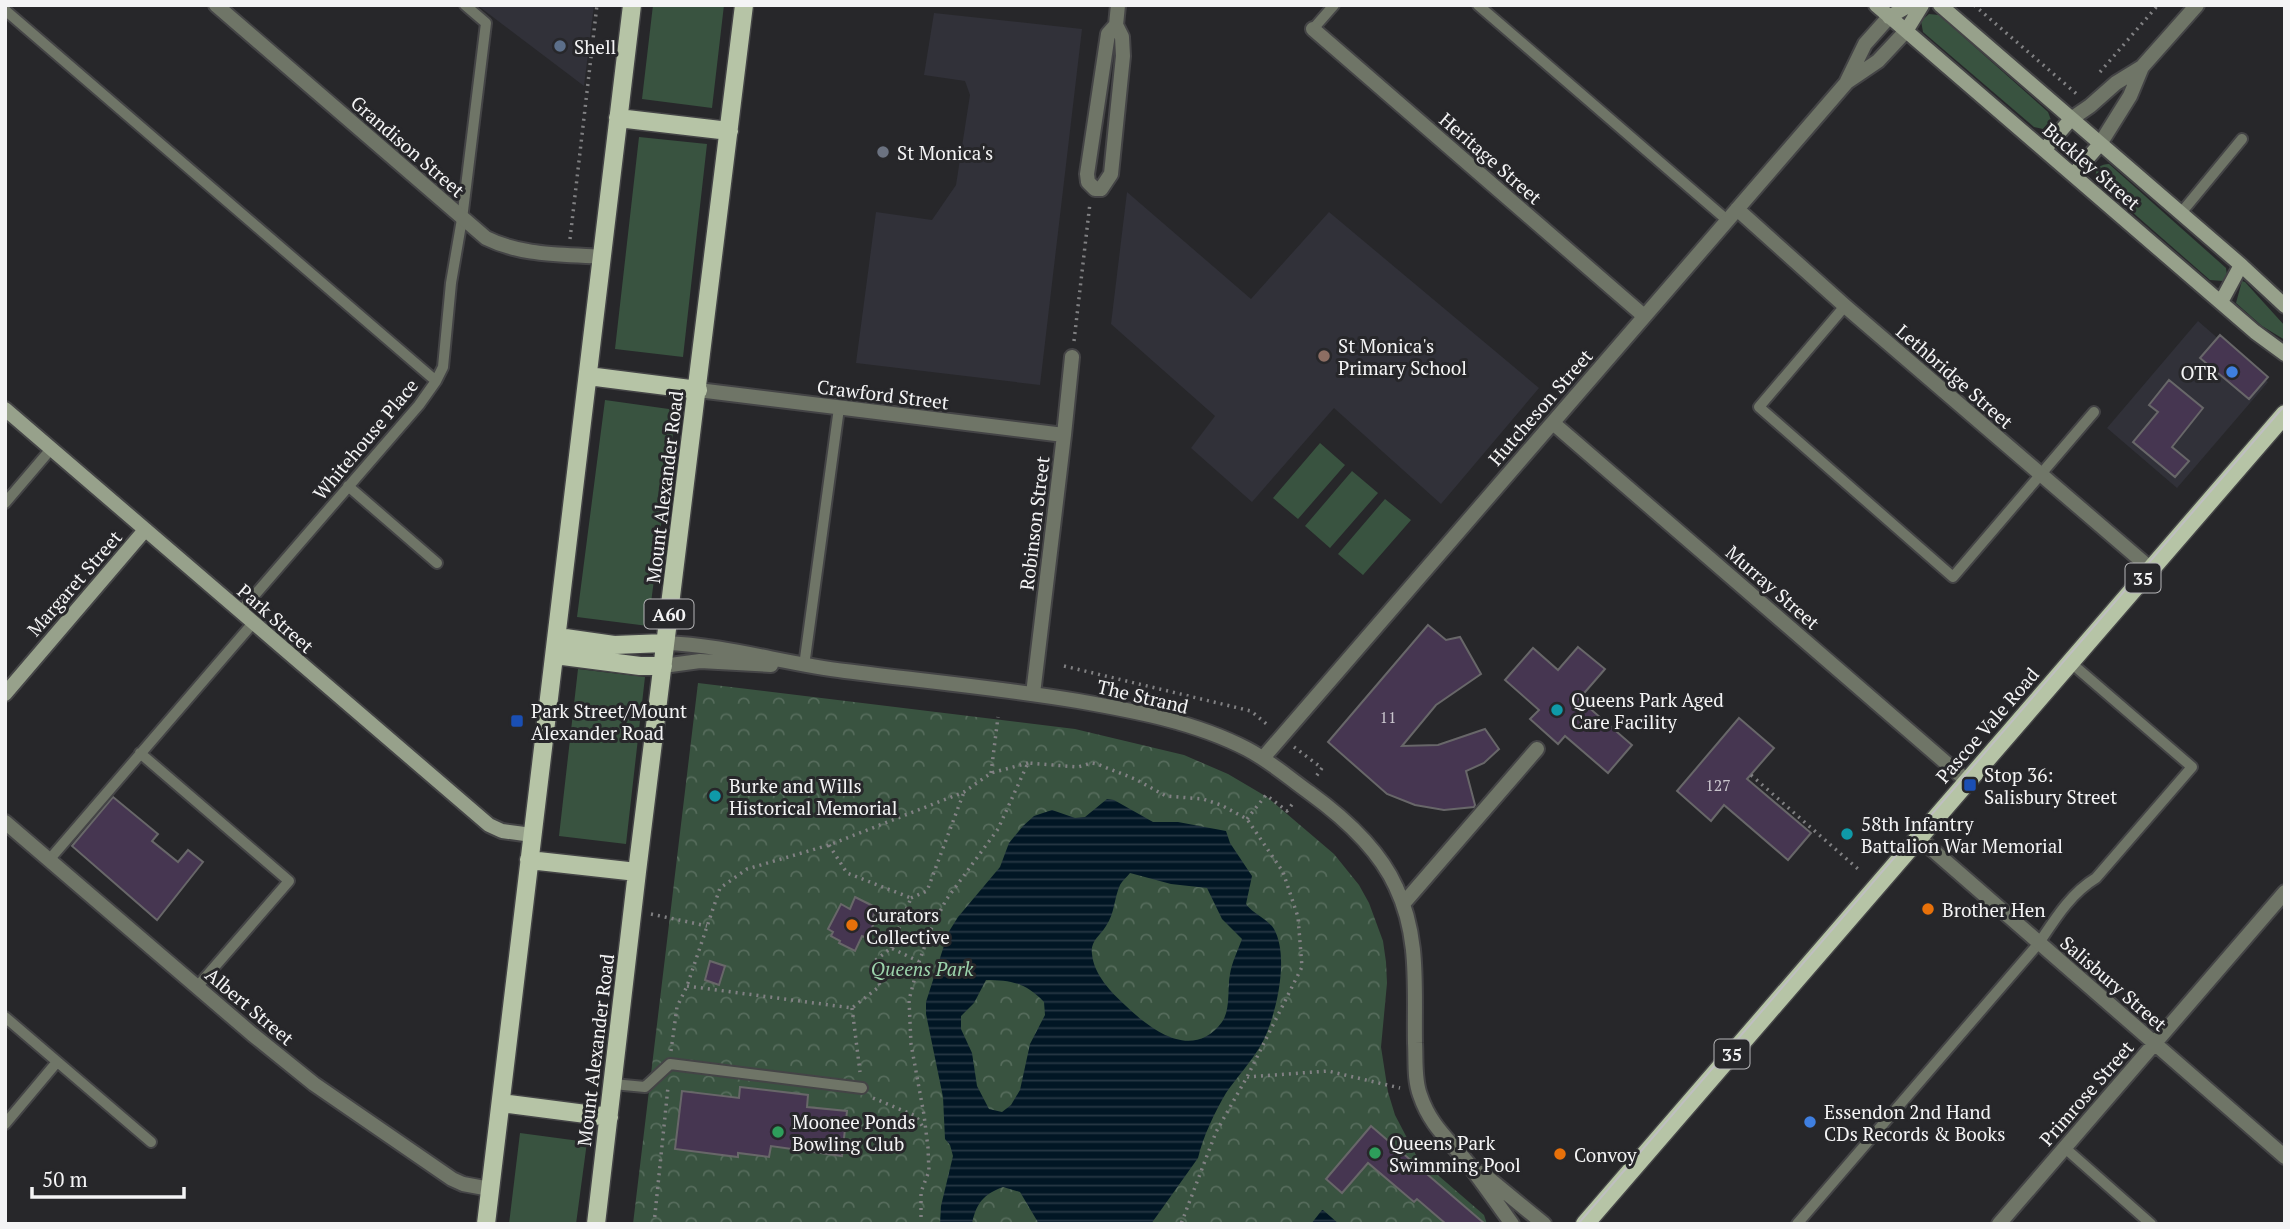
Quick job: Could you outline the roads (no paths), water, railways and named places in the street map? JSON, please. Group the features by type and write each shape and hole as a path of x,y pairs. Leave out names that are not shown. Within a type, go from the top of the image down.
{"main road":[{"path":"486,1224 632,5"},
{"name":"Mount Alexander Road","path":"596,1224 744,5"},
{"name":"Buckley Street","path":"1876,5 2255,332 2285,354"},
{"path":"1889,17 1910,5"},
{"path":"1906,31 1922,5"},
{"name":"Buckley Street","path":"1940,5 2285,306"},
{"path":"618,118 729,131"},
{"path":"2044,150 2071,119"},
{"path":"2073,175 2100,144"},
{"path":"2221,302 2241,265"},
{"path":"587,376 698,390"},
{"name":"Park Street","path":"5,409 489,825 502,831 532,835"},
{"name":"Pascoe Vale Road","path":"1585,1224 2285,414"},
{"name":"Margaret Street","path":"5,694 145,530"},
{"path":"556,646 665,643"},
{"path":"556,646 640,666 663,666"},
{"path":"529,860 637,872"},
{"path":"500,1103 609,1116"}],"street":[{"name":"Grandison Street","path":"216,5 486,238 521,251 602,257"},
{"path":"1116,25 1108,34 1087,174 1087,182 1091,187 1101,188 1111,174 1123,56 1122,37 1116,25 1118,5"},
{"path":"2071,119 2116,83 2142,67 2197,5"},
{"name":"Hutcheson Street","path":"1847,82 1864,44 1889,17"},
{"name":"Heritage Street","path":"1313,30 1644,316"},
{"name":"Hutcheson Street","path":"1263,758 1847,82 1878,61 1906,31"},
{"path":"2100,144 2130,96 2142,67"},
{"name":"Lethbridge Street","path":"1732,215 1845,306 2151,569"},
{"name":"Robinson Street","path":"1032,694 1072,357"},
{"name":"Crawford Street","path":"698,390 1064,436"},
{"name":"Murray Street","path":"1553,423 1967,780"},
{"name":"The Strand","path":"665,643 698,646 804,666 1104,705 1176,722 1227,740 1263,758 1326,805 1371,848 1387,869 1403,904 1412,935 1415,960 1416,1068 1419,1092 1428,1116 1439,1133 1464,1159 1544,1224"},
{"name":"The Strand","path":"663,666 699,661 804,666"},
{"path":"1403,904 1537,749"},
{"name":"Albert Street","path":"5,822 314,1084 452,1179 490,1189"},
{"name":"Salisbury Street","path":"1919,838 2285,1157"},
{"name":"Primrose Street","path":"1999,1224 2285,892"},
{"name":"The Strand","path":"1464,1159 1512,1224"}],"lane":[{"name":"Whitehouse Place","path":"240,612 419,405 443,368 486,23 465,5"},
{"path":"1313,30 1334,5"},
{"path":"1478,5 1732,215"},
{"path":"5,10 436,381"},
{"path":"2181,213 2242,139"},
{"path":"1845,306 1759,407 1953,577 2094,412"},
{"path":"804,666 839,408"},
{"path":"5,503 51,449"},
{"path":"348,486 437,563"},
{"path":"49,860 253,623"},
{"path":"1797,1224 2039,943 2057,916 2082,887 2096,878 2192,767 2070,662"},
{"path":"140,753 289,881 197,987"},
{"path":"5,1017 151,1142"},
{"path":"5,1124 57,1062"},
{"path":"613,1084 645,1087 670,1064 862,1088"},
{"path":"2065,1148 2151,1224"}],"water":[{"path":"1107,799 1114,800 1153,822 1178,822 1226,831 1230,843 1252,876 1246,904 1271,925 1279,941 1281,971 1272,1019 1261,1045 1218,1108 1198,1158 1151,1224 1039,1224 1020,1192 1003,1187 982,1200 972,1224 940,1224 941,1206 953,1156 945,1139 943,1097 926,1014 926,1002 948,933 1000,867 1009,843 1034,816 1052,810 1075,818 1085,817","holes":["1130,873 1171,884 1207,888 1222,919 1242,939 1231,970 1225,1017 1211,1034 1186,1041 1160,1032 1148,1025 1115,995 1096,969 1092,946 1109,921 1120,885","986,980 1018,984 1044,1002 1045,1015 1030,1044 1020,1090 1011,1105 1002,1112 989,1109 977,1086 972,1053 961,1029 961,1016 974,1003"]},
{"path":"1323,1210 1339,1224 1311,1224"}],"tram line":[{"path":"1578,1224 2285,405"}],"place":[{"name":"Shell","path":"560,46"},
{"name":"St Monica's","path":"883,152"},
{"name":"St Monica's Primary School","path":"1324,356"},
{"name":"OTR","path":"2232,372"},
{"name":"Queens Park Aged Care Facility","path":"1557,710"},
{"name":"Park Street/Mount Alexander Road","path":"517,721"},
{"name":"Stop 36: Salisbury Street","path":"1970,785"},
{"name":"Burke and Wills Historical Memorial","path":"715,796"},
{"name":"58th Infantry Battalion War Memorial","path":"1847,834"},
{"name":"Brother Hen","path":"1928,909"},
{"name":"Curators Collective","path":"852,925"},
{"name":"Essendon 2nd Hand CDs Records & Books","path":"1810,1122"},
{"name":"Moonee Ponds Bowling Club","path":"778,1132"},
{"name":"Queens Park Swimming Pool","path":"1375,1153"},
{"name":"Convoy","path":"1560,1154"}],"park label":[{"name":"Queens Park","path":"922,968"}]}
